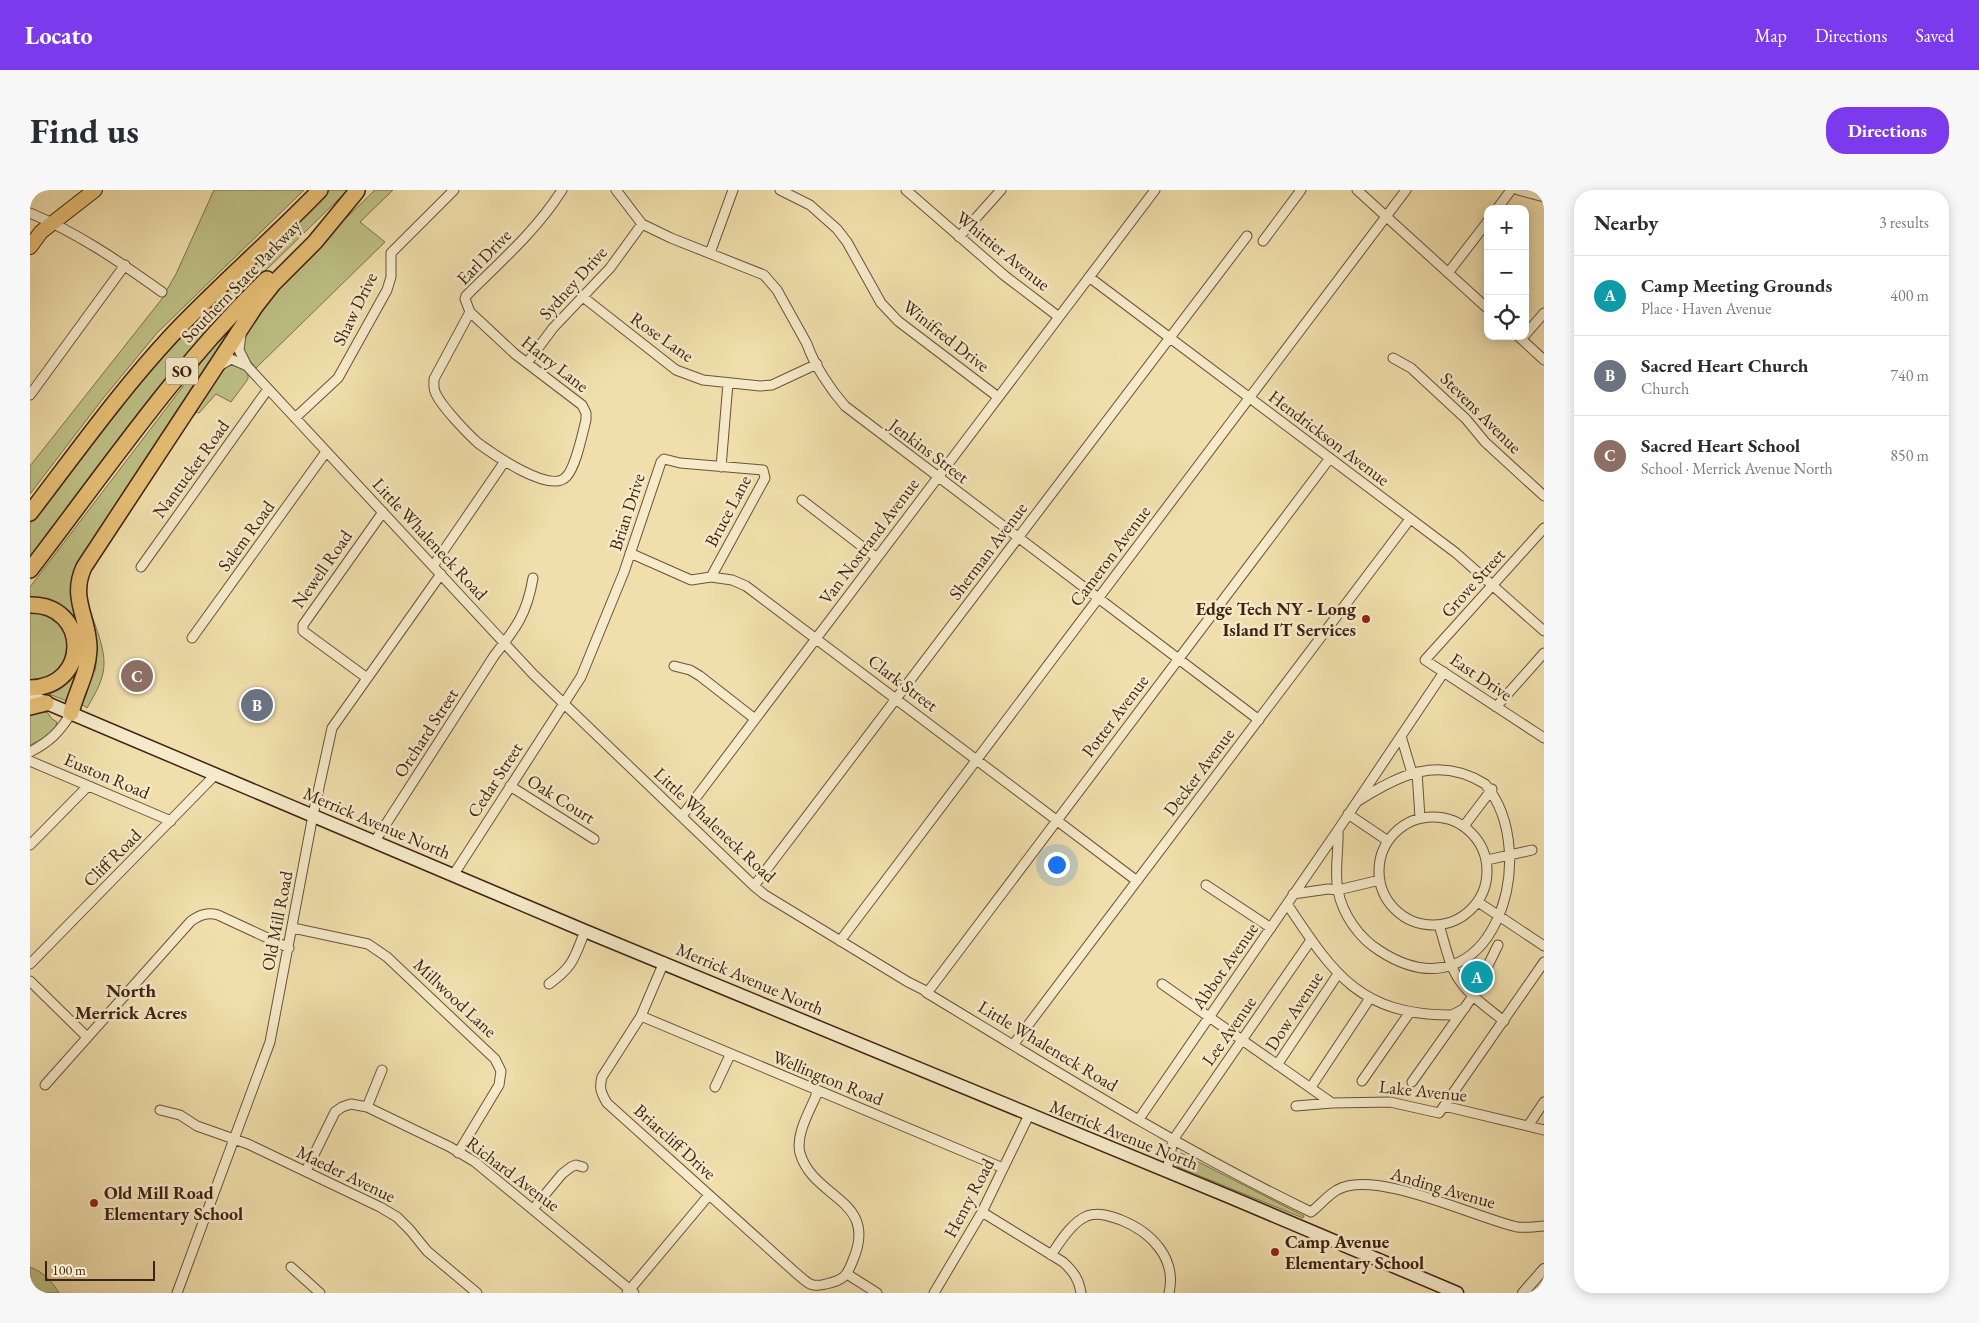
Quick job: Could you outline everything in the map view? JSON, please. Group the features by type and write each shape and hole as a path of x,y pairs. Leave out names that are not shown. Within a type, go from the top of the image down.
{"highway":[{"name":"Southern State Parkway","path":"30,514 124,390 191,316 320,190"},
{"name":"Southern State Parkway","path":"30,570 205,343 232,313 357,190"},
{"path":"71,714 84,677 89,655 87,633 78,594 82,573 248,317 273,284 315,242 357,190"},
{"path":"30,498 90,422 124,390"},
{"path":"30,605 47,607 60,614 70,626 76,646 73,662 60,679 46,686 30,688"},
{"path":"30,707 46,703"}],"main road":[{"path":"30,246 42,232 95,190"},
{"name":"Merrick Avenue North","path":"30,696 586,931 1457,1293"}],"street":[{"name":"Shaw Drive","path":"295,418 338,378 347,364 387,290 391,277 390,255 392,250 454,190"},
{"name":"Earl Drive","path":"505,461 478,442 440,402 433,388 434,379 470,312 465,299 466,296 529,235 562,190"},
{"name":"Jenkins Street","path":"616,190 642,224 671,238 756,271 771,281 832,392 845,406 1259,720"},
{"path":"710,253 733,190"},
{"name":"Winifred Drive","path":"780,190 810,205 837,229 869,284 889,312 998,397"},
{"name":"Whittier Avenue","path":"906,190 1005,276 1059,316"},
{"path":"959,237 1001,190"},
{"name":"Van Nostrand Avenue","path":"682,816 1155,190"},
{"path":"1263,242 1301,190"},
{"path":"1357,190 1484,305"},
{"name":"Cameron Avenue","path":"840,941 1406,190"},
{"path":"1500,205 1511,190"},
{"path":"1518,190 1544,197"},
{"path":"30,213 84,239 125,265 162,292"},
{"name":"Sydney Drive","path":"527,363 553,328 610,268 642,224"},
{"path":"1448,273 1484,226"},
{"name":"Sherman Avenue","path":"754,886 1247,236"},
{"path":"30,395 125,265"},
{"name":"Hendrickson Avenue","path":"1089,277 1456,554 1544,632"},
{"name":"Rose Lane","path":"583,296 676,370 703,380 772,385 817,364"},
{"name":"Harry Lane","path":"470,312 515,354 582,405 586,413 586,420 571,468 566,477 560,481 547,482 505,461"},
{"path":"1529,329 1544,313"},
{"name":"Little Whaleneck Road","path":"248,317 238,346 247,366 504,643 564,704 754,886 765,895 840,941 1173,1140 1311,1212"},
{"path":"1525,340 1544,360"},
{"name":"Stevens Avenue","path":"1393,358 1411,368 1466,419 1485,442 1544,496"},
{"path":"204,383 227,360 234,359 247,366"},
{"path":"721,466 728,383"},
{"name":"Nantucket Road","path":"141,568 268,389"},
{"name":"Salem Road","path":"192,638 326,452"},
{"name":"Potter Avenue","path":"927,993 1330,458"},
{"name":"Brian Drive","path":"564,704 581,677 630,553 661,462 664,459 680,463 721,466"},
{"path":"433,566 505,461"},
{"name":"Bruce Lane","path":"711,577 765,478 763,470 721,466"},
{"path":"802,500 877,558"},
{"name":"Newell Road","path":"367,678 318,643 304,631 303,625 383,512"},
{"name":"Decker Avenue","path":"1014,1045 1410,519"},
{"name":"Grove Street","path":"1425,660 1544,528"},
{"name":"Clark Street","path":"630,553 691,580 711,577 732,580 746,586 1137,881"},
{"name":"Old Mill Road","path":"177,1293 270,1042 332,728 441,574"},
{"name":"Orchard Street","path":"375,841 504,643 522,619 533,578"},
{"path":"1496,707 1544,653"},
{"name":"East Drive","path":"1425,660 1544,738"},
{"path":"674,666 690,670 700,676 756,719"},
{"path":"1358,801 1444,672"},
{"name":"Cedar Street","path":"454,874 564,704"},
{"path":"30,752 49,741 58,733 71,714"},
{"path":"1401,736 1414,772 1420,818"},
{"name":"Euston Road","path":"30,761 171,821"},
{"path":"1358,801 1394,779 1414,772 1438,770 1458,773 1477,779 1503,798"},
{"name":"Cliff Road","path":"30,964 216,774"},
{"path":"30,845 88,786"},
{"name":"Oak Court","path":"510,786 594,839"},
{"path":"1464,826 1492,789"},
{"name":"Abbot Avenue","path":"1139,1119 1358,801"},
{"path":"1348,814 1388,841"},
{"path":"1420,818 1446,818 1464,826 1481,844 1487,860 1487,878 1478,902 1461,918 1439,925 1419,923 1400,914 1387,899 1380,880 1381,856 1388,841 1401,827 1420,818"},
{"path":"1338,830 1336,875 1338,890 1349,919 1361,935 1376,949 1394,959 1414,966 1434,968 1452,966 1482,955 1503,940"},
{"path":"1529,838 1533,861"},
{"path":"1487,860 1532,850"},
{"path":"1294,894 1328,889 1338,890 1380,880"},
{"path":"1206,886 1271,928"},
{"path":"1478,902 1544,946"},
{"path":"1287,904 1322,956 1350,985 1370,998 1410,1012 1456,1014 1465,1008"},
{"path":"45,1085 197,916 211,913 218,915 289,948"},
{"path":"1412,1082 1473,996 1503,940 1521,916"},
{"path":"1439,925 1452,966 1473,996 1504,1020"},
{"name":"Millwood Lane","path":"292,928 368,944 376,948 388,957 495,1059 501,1071 499,1085 458,1152"},
{"path":"549,984 565,972 571,964 586,931"},
{"name":"Lee Avenue","path":"1173,1140 1311,940"},
{"name":"Briarcliff Drive","path":"664,962 641,1016 602,1077 599,1086 607,1103 811,1285 829,1284 841,1280 847,1274"},
{"path":"1444,1106 1544,962"},
{"name":"Dow Avenue","path":"1277,1066 1338,974"},
{"path":"30,981 87,1037"},
{"path":"1162,984 1332,1103"},
{"path":"1311,1087 1370,998"},
{"path":"1362,1081 1410,1012"},
{"name":"Wellington Road","path":"641,1016 730,1055 1003,1168"},
{"path":"715,1087 730,1055"},
{"path":"367,1107 382,1070"},
{"path":"818,1091 801,1135 800,1151 809,1171 851,1210 857,1221 860,1231 859,1243 847,1274 877,1293"},
{"name":"Lake Avenue","path":"1296,1106 1390,1102 1439,1113 1444,1106 1544,1130"},
{"path":"1528,1126 1544,1102"},
{"name":"Richard Avenue","path":"306,1171 335,1112 350,1104 367,1107 458,1152 483,1167 631,1292"},
{"name":"Maeder Avenue","path":"160,1110 180,1115 197,1126 248,1144 380,1207 396,1217 410,1230 427,1251 477,1293"},
{"name":"Henry Road","path":"938,1292 982,1212 1028,1115"},
{"path":"1167,1171 1173,1140"},
{"path":"533,1209 567,1170 576,1165 583,1167"},
{"name":"Anding Avenue","path":"1311,1212 1338,1190 1348,1186 1366,1185 1410,1192 1519,1227 1544,1226"},
{"path":"631,1292 709,1195"},
{"path":"982,1212 1063,1262 1074,1272 1080,1284 1081,1293"},
{"path":"1051,1254 1068,1232 1086,1216 1106,1215 1139,1229 1159,1246 1170,1272 1171,1285 1169,1293"},
{"path":"291,1266 320,1293"},
{"path":"1523,1293 1544,1268"}],"green space":[{"path":"214,190 304,190 157,333 101,401 30,494 30,466 161,300 176,274"},
{"path":"329,190 348,190 222,313 184,358 30,557 30,524 153,366"},
{"path":"375,190 393,190 360,222 385,242 256,368 246,355 242,339 271,291"},
{"path":"235,325 82,563 84,665 67,701 41,691 57,685 61,686 74,671 79,633 70,614 67,616 30,601 30,587 210,351"},
{"path":"231,362 238,362 248,374 248,379 231,402 216,394 183,428 225,366"},
{"path":"175,440 92,564 87,598 102,648 104,667 99,685 87,708 80,703 80,699 91,670 95,671 96,660 93,639 84,607 84,579 91,563"},
{"path":"30,610 48,612 63,622 72,643 68,664 56,678 30,681"},
{"path":"30,712 47,712 57,722 50,733 30,745"},
{"path":"1181,1153 1304,1216 1303,1218 1178,1167 1176,1158"},
{"path":"30,1267 47,1277 59,1293 30,1293"}],"place":[{"name":"Edge Tech NY - Long Island IT Services","path":"1366,619"},
{"name":"Sacred Heart School","path":"137,676"},
{"name":"Sacred Heart Church","path":"257,705"},
{"name":"Camp Meeting Grounds","path":"1477,977"},
{"name":"Old Mill Road Elementary School","path":"94,1203"},
{"name":"Camp Avenue Elementary School","path":"1275,1252"}],"district":[{"name":"North Merrick Acres","path":"131,1001"}]}
